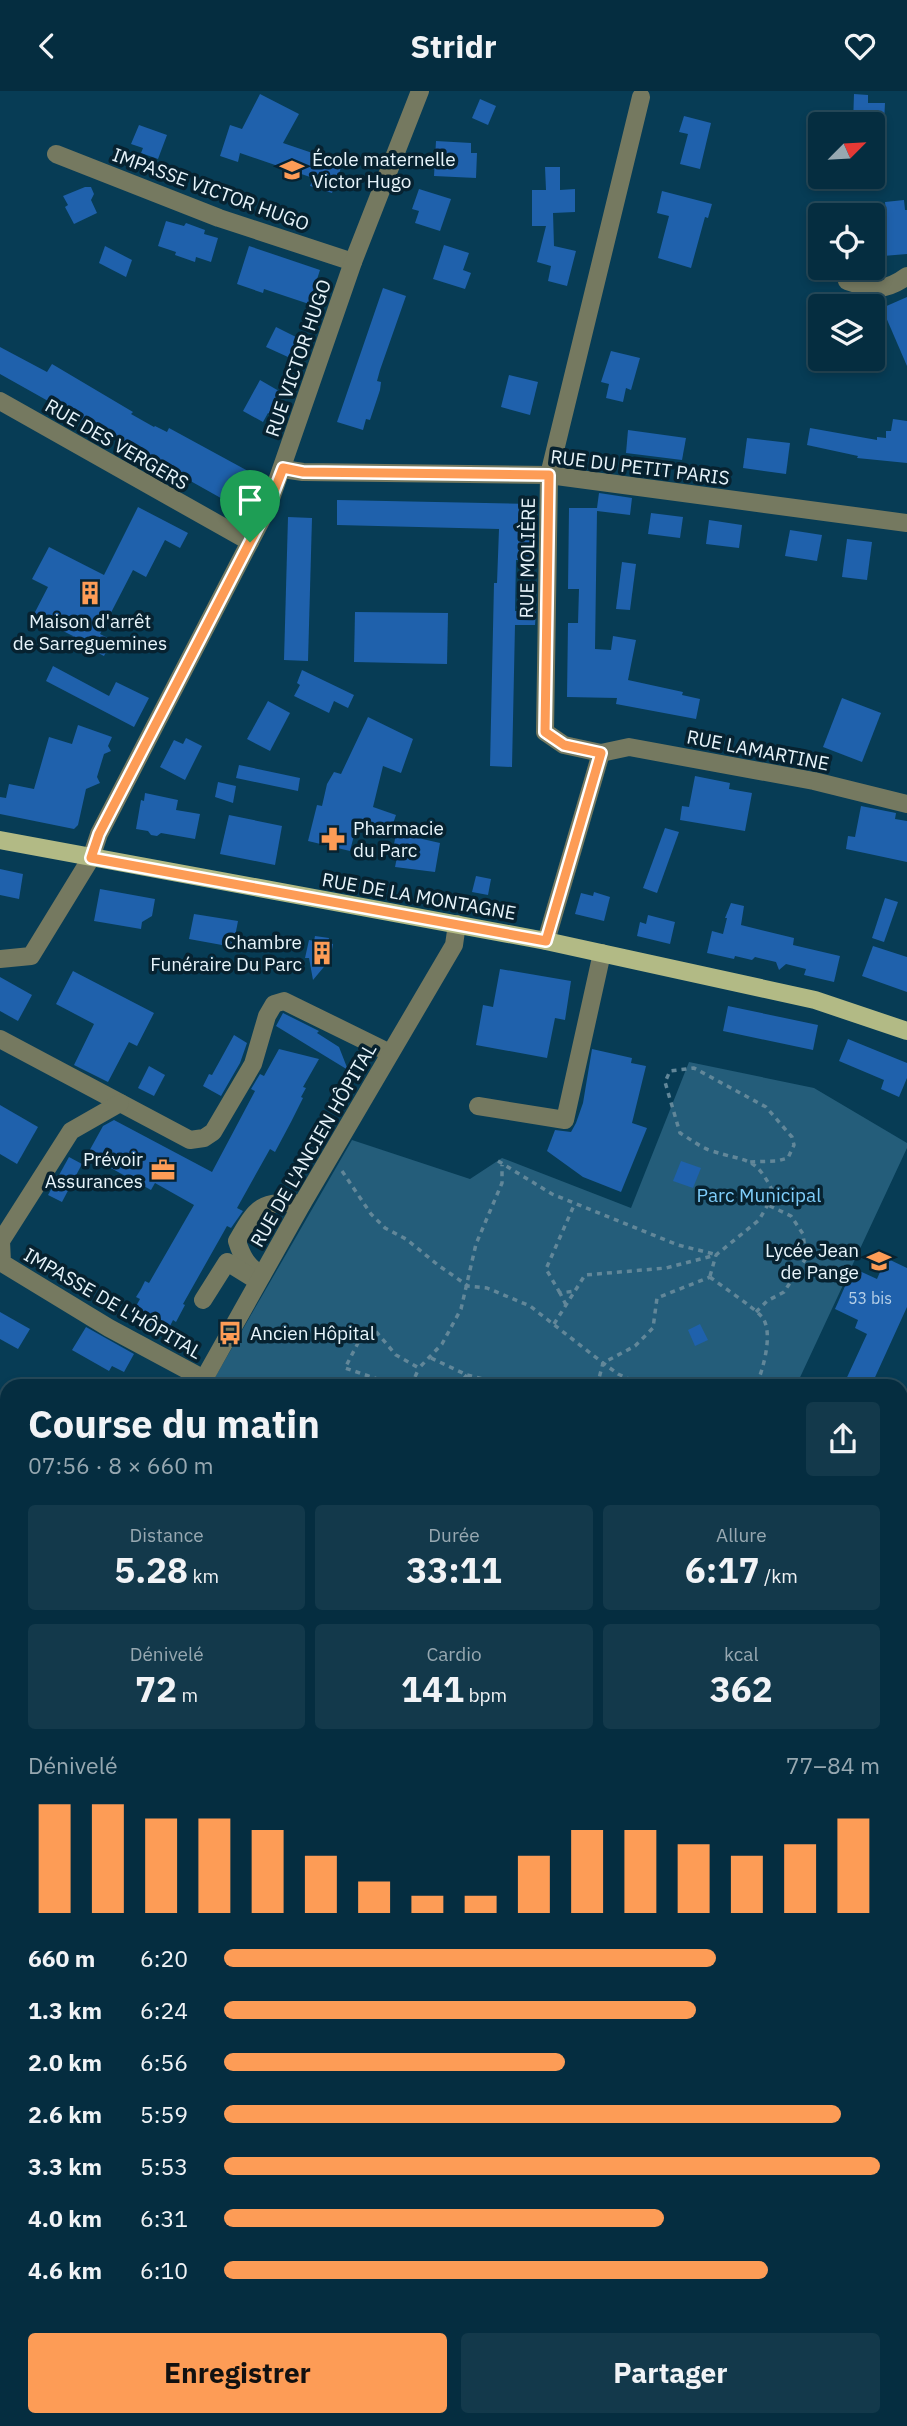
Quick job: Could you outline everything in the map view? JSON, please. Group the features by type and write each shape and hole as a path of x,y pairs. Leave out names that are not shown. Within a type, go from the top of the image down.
{"main road":[{"name":"RUE DE LA MONTAGNE","path":"0,840 546,941 815,1000 907,1031"}],"street":[{"name":"RUE VICTOR HUGO","path":"0,959 31,956 91,858 99,834 268,507 353,262 420,91"},
{"name":"RUE MOLIÈRE","path":"601,753 564,745 545,732 549,475 642,97"},
{"name":"IMPASSE VICTOR HUGO","path":"56,154 219,218 353,262"},
{"path":"847,281 874,289 895,284 907,276"},
{"name":"RUE DES VERGERS","path":"0,401 250,542"},
{"name":"RUE DU PETIT PARIS","path":"283,468 303,472 549,475 907,523"},
{"name":"RUE LAMARTINE","path":"601,753 629,747 814,781 907,804"},
{"path":"546,941 601,753"},
{"name":"RUE DE L'ANCIEN HÔPITAL","path":"204,1379 302,1204 454,944 457,924"},
{"path":"478,1106 565,1120 602,953"},
{"path":"0,1039 190,1140 204,1138 213,1132 253,1064 267,1016 274,1004 284,1001 390,1053"},
{"name":"IMPASSE DE L'HÔPITAL","path":"120,1103 71,1131 1,1241 2,1263 195,1379"},
{"path":"260,1278 242,1256 237,1241 253,1213 270,1203 302,1204"},
{"path":"204,1300 227,1262 260,1278"}],"path":[{"path":"554,1324 585,1275 666,1268 716,1255 759,1220 774,1194 764,1172 750,1162 706,1149 680,1133 665,1082 670,1071 694,1069 766,1107 792,1137 794,1146 788,1158 750,1162"},
{"path":"328,1160 344,1172 358,1197 385,1227 468,1286 487,1288 530,1306 603,1363 629,1379"},
{"path":"498,1161 552,1194 678,1245 716,1255"},
{"path":"414,1379 419,1367 431,1358 451,1331 468,1286 476,1244 502,1183 502,1165"},
{"path":"566,1305 546,1269 575,1203"},
{"path":"755,1312 767,1301 784,1293 806,1258 803,1234 791,1216 768,1205"},
{"path":"710,1277 716,1255"},
{"path":"710,1277 763,1318 768,1329 763,1369 759,1379"},
{"path":"599,1379 603,1363 635,1346 653,1328 657,1298 710,1277"},
{"path":"560,1293 575,1291"},
{"path":"377,1379 345,1368 358,1343 373,1328 396,1355 419,1367"},
{"path":"431,1358 467,1375 483,1379"},
{"path":"463,1379 467,1375"}],"green space":[{"name":"Parc Municipal","path":"689,1062 814,1088 907,1143 799,1379 214,1379 352,1140 470,1179 502,1158 631,1208"}],"building":[{"path":"260,94 299,114 283,143 333,160 331,164 341,168 332,193 310,186 313,178 240,153 238,162 220,156 230,125 242,129"},
{"path":"854,94 868,95 868,103 885,103 885,112 853,112"},
{"path":"480,99 496,106 488,125 472,118"},
{"path":"684,116 711,123 700,169 680,164 688,134 679,132"},
{"path":"139,125 167,135 158,159 141,153 143,148 131,144"},
{"path":"436,141 471,143 471,153 477,153 476,178 434,176"},
{"path":"545,167 560,167 560,190 575,189 575,212 553,213 554,246 576,251 567,286 548,281 551,266 537,262 546,226 532,226 532,190 546,190"},
{"path":"91,187 94,194 91,200 97,213 74,224 65,207 68,205 63,196"},
{"path":"419,189 451,199 440,231 415,223 419,211 412,209"},
{"path":"662,191 712,204 708,218 705,217 691,268 658,258 669,216 657,213"},
{"path":"904,200 907,210 907,254 885,256 885,202"},
{"path":"166,221 184,226 186,223 205,230 204,234 218,238 211,262 196,257 195,262 158,246"},
{"path":"444,245 469,253 463,270 471,273 465,289 433,279"},
{"path":"105,246 132,260 126,277 99,263"},
{"path":"249,246 320,270 309,304 264,289 263,293 237,284"},
{"path":"383,288 406,296 380,370 377,381 381,382 380,390 370,420 366,419 363,430 337,422"},
{"path":"907,297 907,366 885,315 885,307"},
{"path":"276,327 298,338 288,357 266,347"},
{"path":"0,347 47,372 52,364 154,427 167,432 169,428 248,471 242,481 248,485 235,506 0,374"},
{"path":"611,351 640,358 631,390 626,388 623,402 606,398 609,384 601,382"},
{"path":"509,375 538,382 530,415 501,407"},
{"path":"260,380 279,391 276,395 280,397 263,422 243,411"},
{"path":"893,419 907,421 907,463 857,458 858,456 807,445 810,428 877,440 877,437 886,438 886,431 891,431"},
{"path":"628,430 686,438 682,460 626,453"},
{"path":"747,438 790,443 786,474 743,468"},
{"path":"599,493 632,498 630,515 597,511 595,649 611,650 613,636 636,640 628,680 683,692 682,695 700,699 696,719 616,704 617,698 567,697 568,623 578,623 579,589 568,589 569,508 597,508"},
{"path":"337,500 531,504 529,560 516,560 515,611 536,611 535,625 515,625 512,767 490,766 494,583 497,583 499,529 337,525"},
{"name":"Maison d'arrêt de Sarreguemines","path":"138,507 188,533 180,548 165,540 146,577 133,570 100,634 112,640 104,656 71,639 73,636 33,616 48,587 32,579 49,547 104,575"},
{"path":"651,513 683,517 680,538 648,534"},
{"path":"288,517 312,518 308,661 284,660"},
{"path":"709,520 742,525 739,548 706,544"},
{"path":"790,530 822,535 817,561 785,556"},
{"path":"847,539 872,542 867,580 842,577"},
{"path":"622,562 636,564 630,610 616,609"},
{"path":"355,612 448,613 447,664 354,662"},
{"path":"53,666 109,696 116,682 149,698 134,727 46,681"},
{"path":"302,670 354,695 348,708 334,701 329,713 294,696 300,685 297,683"},
{"path":"842,698 881,713 862,762 823,747"},
{"path":"268,701 290,713 270,751 247,739"},
{"path":"368,717 413,739 401,773 383,766 373,807 396,815 390,832 358,820 350,851 308,841 317,805 322,806 327,784 334,772 341,774"},
{"path":"78,725 112,737 108,746 111,751 104,754 97,777 100,783 86,789 78,825 74,829 0,814 0,797 6,798 9,784 34,789 49,737 72,744"},
{"path":"186,738 202,746 185,780 160,767 174,740 183,744"},
{"path":"239,765 300,778 298,791 236,778"},
{"path":"695,776 730,783 729,789 752,793 745,831 680,820 682,806 689,807"},
{"path":"218,782 236,786 233,803 215,797"},
{"path":"145,793 178,800 176,810 200,814 195,839 161,833 157,836 151,835 148,831 136,829 141,800 144,801"},
{"path":"861,806 896,813 895,819 907,821 907,862 846,849 848,836 855,837"},
{"path":"229,815 282,826 275,865 220,854"},
{"path":"665,828 679,832 657,893 643,888"},
{"path":"396,833 440,843 435,872 395,867 397,857 392,856"},
{"path":"0,869 23,874 19,899 0,895"},
{"path":"476,876 491,879 488,895 472,892"},
{"path":"100,889 155,899 152,916 142,922 141,929 94,921"},
{"path":"594,892 610,897 604,921 575,914 581,893 593,896"},
{"path":"885,898 898,902 884,942 872,938"},
{"path":"731,903 744,906 741,925 794,938 793,945 840,956 834,982 804,975 806,969 786,964 779,970 776,962 755,957 752,960 735,956 734,959 707,953 712,931 723,934"},
{"path":"194,914 238,921 233,947 189,939"},
{"path":"648,915 675,922 670,944 637,936 640,922 646,924"},
{"name":"Chambre Funéraire Du Parc","path":"315,936 329,938 328,943 333,944 330,962 313,980 309,958 305,958 309,940 314,941"},
{"path":"873,946 907,957 907,992 862,976"},
{"path":"500,969 571,981 565,1020 555,1018 547,1058 476,1045 483,1005 493,1007"},
{"path":"73,971 154,1013 137,1046 129,1042 108,1082 74,1065 94,1024 56,1004"},
{"path":"0,977 32,995 18,1021 0,1011"},
{"path":"728,1006 818,1025 813,1050 723,1031"},
{"path":"283,1013 319,1031 317,1033 339,1047 348,1070 276,1026"},
{"path":"234,1035 247,1043 240,1063 221,1096 203,1086"},
{"path":"848,1039 907,1063 907,1078 899,1097 881,1089 884,1080 839,1061"},
{"path":"279,1049 319,1059 303,1087 306,1088 301,1097 303,1098 275,1152 270,1149 237,1208 243,1211 231,1228 227,1226 183,1304 185,1305 176,1322 173,1320 166,1334 131,1315 140,1299 136,1297 145,1281 149,1283 194,1205 155,1183 151,1190 87,1155 103,1126 114,1120 212,1172 255,1091 251,1089 260,1074 264,1076"},
{"path":"592,1049 632,1058 631,1063 646,1066 632,1123 647,1128 621,1192 583,1177 547,1151 555,1130 571,1132 576,1123 583,1103"},
{"path":"149,1066 165,1075 154,1096 138,1088"},
{"path":"0,1105 38,1127 17,1164 0,1154"},
{"path":"69,1157 82,1164 62,1202 48,1195"},
{"path":"681,1161 701,1168 693,1188 673,1181"},
{"path":"886,1258 907,1268 907,1307 874,1379 846,1379 867,1334 855,1328 858,1320 835,1309 853,1268 877,1279"},
{"path":"0,1312 30,1329 18,1349 0,1339"},
{"path":"700,1324 708,1340 695,1346 688,1330"},
{"path":"86,1327 134,1354 124,1372 112,1366 109,1371 72,1350"}],"place":[{"name":"École maternelle Victor Hugo","path":"292,170"},
{"name":"Maison d'arrêt de Sarreguemines","path":"90,593"},
{"name":"Pharmacie du Parc","path":"333,839"},
{"name":"Chambre Funéraire Du Parc","path":"322,953"},
{"name":"Prévoir Assurances","path":"163,1170"},
{"name":"Lycée Jean de Pange","path":"879,1261"},
{"name":"Ancien Hôpital","path":"230,1333"}],"route":[{"path":"283,468 303,472 549,475 545,732 564,745 601,753 546,941 91,858 99,834 250,542 268,507 283,468"}]}
